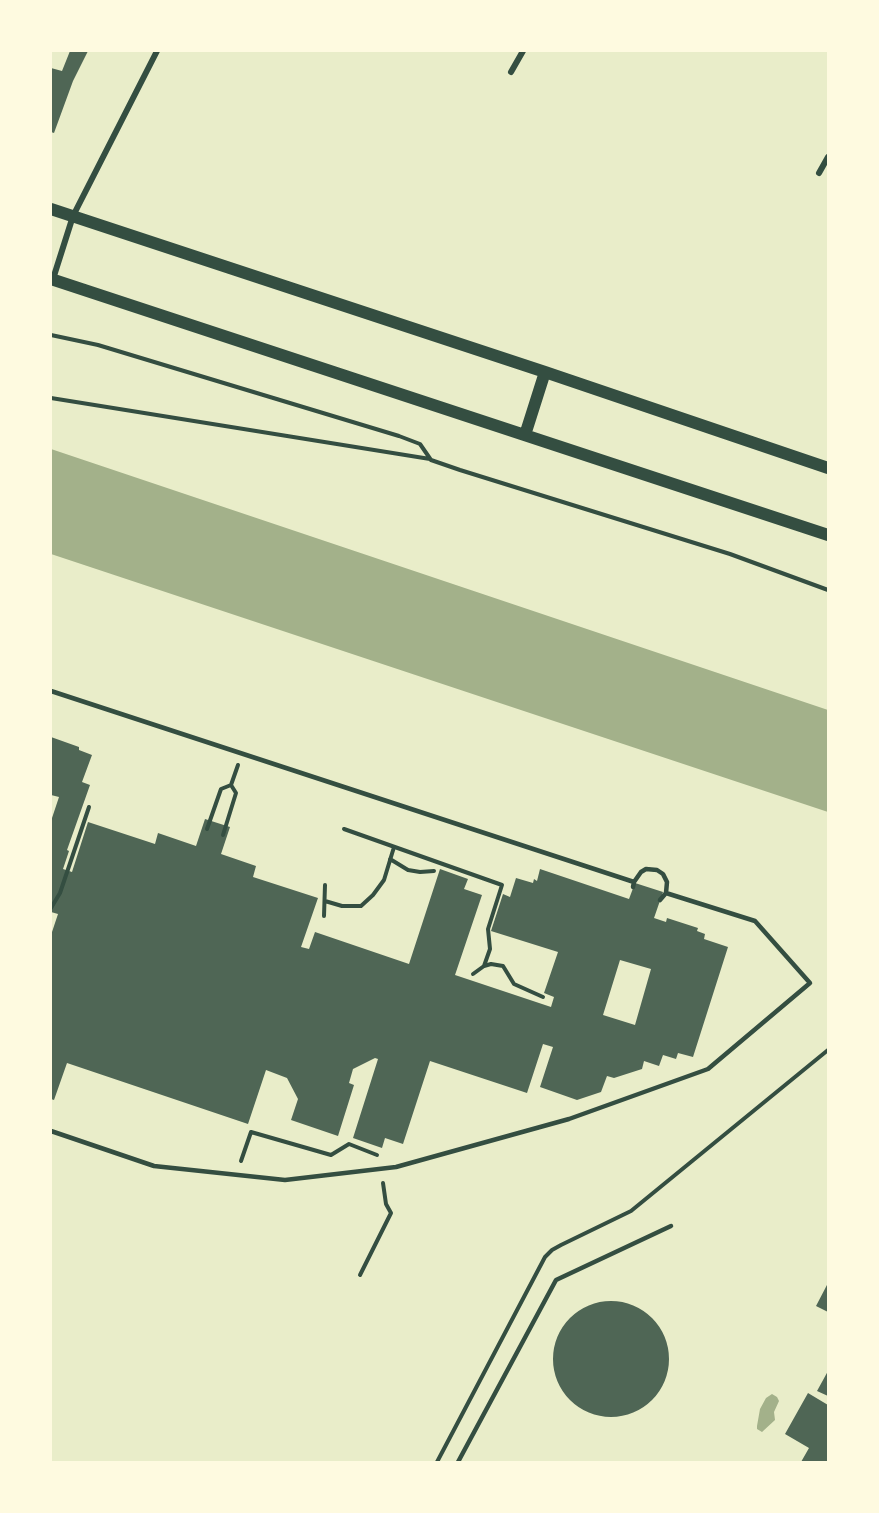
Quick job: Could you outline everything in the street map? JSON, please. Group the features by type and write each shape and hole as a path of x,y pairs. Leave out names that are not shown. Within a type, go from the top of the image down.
{"main road":[{"path":"51,209 828,468"},
{"path":"52,279 828,535"},
{"path":"525,435 545,372"}],"street":[{"path":"52,279 73,216 157,51"},
{"path":"511,72 523,51"},
{"path":"819,173 828,157"}],"lane":[{"path":"51,692 634,884 641,872 657,870 668,882 666,893 660,900"},
{"path":"51,1131 154,1166 285,1180 396,1167 569,1119 708,1069 810,983 755,921 666,893"},
{"path":"458,1462 556,1280 671,1226"}],"path":[{"path":"51,335 98,345 399,436 420,444 431,460"},
{"path":"51,398 431,460 730,554 828,590"},
{"path":"207,829 221,789 231,785 242,754"},
{"path":"224,835 236,793 231,785"},
{"path":"51,908 60,893 89,807"},
{"path":"344,829 502,885 488,929 490,950 484,966"},
{"path":"325,901 342,906 361,906 384,880 394,847"},
{"path":"390,859 408,870 434,871"},
{"path":"324,916 325,885"},
{"path":"473,975 484,966 491,964 503,966 514,984 543,997"},
{"path":"236,1175 251,1132 331,1155 349,1144 377,1154 378,1158"},
{"path":"360,1275 392,1213 386,1204 382,1183"}],"shaded area":[{"path":"51,449 828,710 828,812 51,554"},
{"path":"772,1394 779,1401 774,1412 775,1420 762,1432 757,1429 760,1409 766,1398"}],"building":[{"path":"70,51 88,51 73,81 54,133 51,132 51,68 62,71"},
{"path":"51,737 79,747 79,750 92,755 82,782 90,785 67,850 69,851 63,869 72,872 88,822 155,844 158,833 196,846 205,819 230,827 221,854 256,866 253,877 318,898 301,947 309,949 315,932 409,964 440,869 468,879 464,889 482,895 455,975 551,1007 554,997 544,993 558,952 491,931 503,894 510,897 516,878 533,883 534,879 537,881 540,869 629,899 635,883 663,892 654,918 666,922 667,918 698,928 697,931 705,934 704,939 728,947 693,1057 678,1053 676,1059 663,1055 659,1066 644,1061 642,1069 614,1078 607,1076 601,1092 577,1100 540,1087 553,1047 543,1044 527,1093 430,1061 403,1144 385,1138 382,1148 353,1138 378,1059 375,1058 353,1069 349,1083 354,1085 338,1136 291,1120 298,1099 287,1078 266,1070 248,1124 67,1063 54,1100 51,1099 51,935 58,914 51,912 51,821 59,797 51,795","holes":["620,960 651,969 635,1025 603,1015"]},
{"path":"828,1283 828,1312 816,1306"},
{"path":"611,1301 633,1305 652,1318 665,1337 669,1359 665,1381 652,1400 633,1413 611,1417 589,1413 570,1400 557,1381 553,1359 557,1337 570,1318 589,1305"},
{"path":"828,1371 828,1396 817,1391"},
{"path":"808,1393 828,1405 828,1462 801,1462 809,1448 785,1434"}]}
